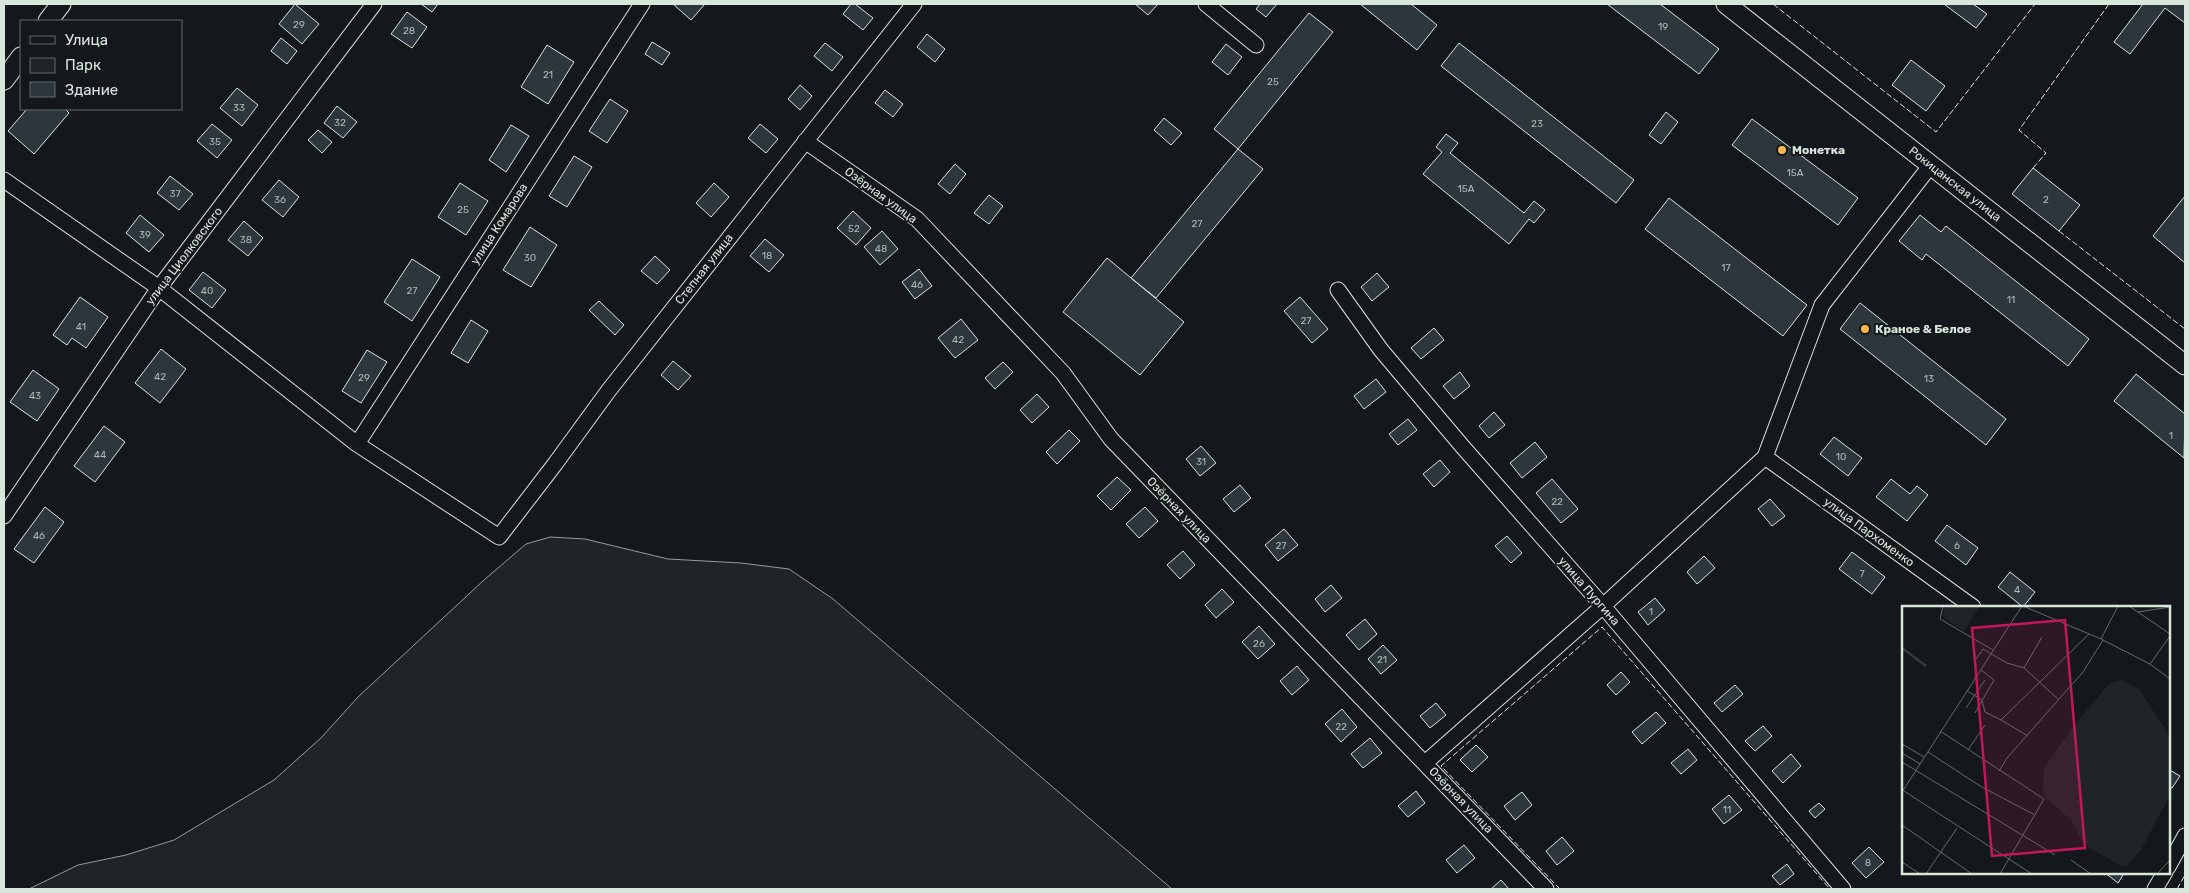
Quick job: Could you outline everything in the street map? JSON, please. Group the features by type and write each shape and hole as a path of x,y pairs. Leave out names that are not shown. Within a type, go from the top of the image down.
{"street":[{"path":"49,20 61,4"},
{"name":"улица Циолковского","path":"4,516 159,288 374,4"},
{"name":"улица Комарова","path":"357,444 642,4"},
{"name":"Степная улица","path":"357,444 499,536 609,390 914,4"},
{"path":"1206,4 1256,45"},
{"name":"Рокицанская улица","path":"1726,4 2185,365"},
{"path":"4,80 20,58"},
{"name":"Озёрная улица","path":"805,141 917,219 1063,373 1111,439 1546,889"},
{"path":"1425,763 1603,606 1765,457 1822,305 1932,165"},
{"path":"4,180 159,288 357,444"},
{"name":"улица Пургина","path":"1338,290 1387,357 1462,446 1603,606 1843,889"},
{"name":"улица Пархоменко","path":"1765,457 1972,606"},
{"path":"2169,866 2185,836"},
{"path":"2156,889 2164,873"}],"green space":[{"path":"550,537 585,539 668,559 741,563 789,569 833,599 1172,889 29,889 78,865 126,855 174,840 274,780 321,738 358,697 484,580 526,544"}],"building":[{"path":"295,4 319,24 302,44 279,24"},
{"path":"421,4 438,4 432,12"},
{"path":"673,4 705,4 691,20"},
{"path":"851,4 855,4 873,18 863,30 843,14"},
{"path":"1135,4 1158,4 1148,15"},
{"path":"1260,4 1277,4 1266,17 1256,9"},
{"path":"1360,4 1411,4 1437,25 1417,50"},
{"path":"1607,4 1660,4 1719,49 1699,74"},
{"path":"1944,4 1973,4 1987,14 1976,28"},
{"path":"2143,4 2185,4 2185,23 2165,8 2130,54 2114,42"},
{"path":"407,12 427,27 412,48 391,34"},
{"path":"1309,13 1333,32 1238,149 1214,129"},
{"path":"927,34 945,49 935,62 917,47"},
{"path":"281,38 297,51 287,64 271,51"},
{"path":"652,42 670,53 662,65 645,54"},
{"path":"825,43 843,57 832,71 814,56"},
{"path":"1459,43 1634,180 1616,203 1441,66"},
{"path":"1226,44 1242,57 1228,75 1212,62"},
{"path":"547,45 574,62 548,104 521,87"},
{"path":"1911,60 1945,86 1926,111 1892,85"},
{"path":"800,85 812,96 800,110 788,99"},
{"path":"237,88 258,105 242,126 220,108"},
{"path":"885,90 903,104 893,117 875,103"},
{"path":"610,99 628,111 607,143 589,131"},
{"path":"337,106 357,122 343,138 324,123"},
{"path":"26,110 66,110 69,113 34,154 8,131"},
{"path":"1666,112 1678,122 1661,144 1649,135"},
{"path":"1164,118 1182,133 1171,145 1154,130"},
{"path":"1752,119 1858,198 1838,225 1732,145"},
{"path":"212,124 232,140 217,158 197,141"},
{"path":"760,124 778,139 766,153 748,138"},
{"path":"511,125 529,136 506,172 489,160"},
{"path":"318,130 332,142 322,153 308,140"},
{"path":"1446,134 1458,143 1450,153 1524,213 1534,201 1545,210 1534,223 1529,219 1509,244 1423,174 1442,152 1436,147"},
{"path":"1238,149 1263,169 1156,298 1131,278"},
{"path":"574,156 592,167 567,207 549,196"},
{"path":"955,164 966,174 950,194 938,184"},
{"path":"2033,168 2080,205 2059,231 2012,194"},
{"path":"170,176 193,194 179,210 157,193"},
{"path":"279,180 299,197 283,217 262,200"},
{"path":"460,183 488,201 466,235 438,217"},
{"path":"714,183 729,197 711,217 696,203"},
{"path":"989,195 1003,206 989,224 974,213"},
{"path":"2185,196 2185,263 2153,236"},
{"path":"1669,198 1807,305 1783,336 1645,229"},
{"path":"853,211 871,228 856,245 837,228"},
{"path":"140,215 164,235 149,252 126,233"},
{"path":"1920,215 1941,232 1946,226 2089,339 2068,366 1926,254 1922,260 1899,241"},
{"path":"244,221 263,238 248,256 228,240"},
{"path":"530,227 557,245 531,287 503,270"},
{"path":"882,231 898,249 880,265 864,247"},
{"path":"765,239 784,255 769,272 750,256"},
{"path":"655,256 670,270 657,284 641,271"},
{"path":"1107,258 1184,322 1140,375 1063,312"},
{"path":"412,259 440,277 412,321 384,302"},
{"path":"919,269 932,286 915,299 902,282"},
{"path":"203,272 226,290 212,308 189,290"},
{"path":"1377,273 1389,287 1372,301 1361,287"},
{"path":"80,297 108,317 86,348 72,338 67,345 53,335"},
{"path":"1300,297 1328,329 1312,343 1284,311"},
{"path":"599,301 624,325 615,335 589,310"},
{"path":"1860,303 2006,419 1986,445 1840,329"},
{"path":"961,319 978,340 955,358 938,338"},
{"path":"471,320 488,331 468,363 451,353"},
{"path":"1434,328 1444,340 1421,359 1411,348"},
{"path":"161,349 186,369 160,403 135,383"},
{"path":"367,350 387,362 361,403 342,391"},
{"path":"673,361 691,376 678,390 661,375"},
{"path":"1003,362 1013,372 995,389 985,378"},
{"path":"33,370 59,389 37,421 10,402"},
{"path":"1460,372 1470,386 1454,399 1443,386"},
{"path":"2136,374 2185,414 2184,458 2114,401"},
{"path":"1376,379 1386,392 1364,409 1354,396"},
{"path":"1037,394 1049,407 1032,423 1020,410"},
{"path":"1494,412 1505,425 1489,438 1479,426"},
{"path":"1408,419 1417,430 1398,445 1389,434"},
{"path":"104,426 125,442 95,482 74,466"},
{"path":"1069,430 1080,441 1057,464 1046,452"},
{"path":"1834,437 1862,458 1848,476 1820,454"},
{"path":"1535,442 1547,457 1522,478 1510,463"},
{"path":"1201,446 1216,463 1200,476 1186,459"},
{"path":"1440,460 1450,472 1434,487 1423,474"},
{"path":"1117,477 1131,490 1111,510 1097,496"},
{"path":"1552,479 1578,509 1561,523 1536,493"},
{"path":"1891,479 1910,494 1917,486 1928,495 1907,521 1876,497"},
{"path":"1240,485 1251,498 1234,512 1223,499"},
{"path":"1770,499 1785,516 1772,526 1758,509"},
{"path":"45,507 64,522 34,563 14,549"},
{"path":"1145,507 1158,521 1139,538 1126,524"},
{"path":"1947,525 1978,548 1966,565 1935,541"},
{"path":"1284,529 1298,545 1278,561 1265,545"},
{"path":"1507,536 1522,553 1511,563 1495,546"},
{"path":"1183,551 1195,565 1180,579 1167,565"},
{"path":"1852,552 1885,577 1872,594 1839,569"},
{"path":"1704,556 1715,568 1697,584 1687,572"},
{"path":"2010,572 2035,592 2022,606 1998,587"},
{"path":"1331,585 1342,598 1325,612 1315,599"},
{"path":"1222,589 1234,602 1216,618 1205,605"},
{"path":"1655,598 1665,610 1648,625 1638,612"},
{"path":"1365,619 1377,634 1359,650 1346,635"},
{"path":"1259,626 1275,644 1258,659 1242,642"},
{"path":"1383,645 1397,660 1381,674 1368,659"},
{"path":"1297,666 1309,680 1292,695 1280,681"},
{"path":"1621,672 1630,682 1616,695 1607,685"},
{"path":"1735,685 1743,694 1722,712 1714,703"},
{"path":"1436,703 1446,715 1430,728 1420,716"},
{"path":"1342,709 1357,727 1341,742 1325,724"},
{"path":"1656,712 1666,723 1642,744 1632,732"},
{"path":"1763,726 1772,736 1755,751 1745,741"},
{"path":"1370,738 1382,753 1363,768 1351,754"},
{"path":"1476,745 1488,757 1472,772 1460,760"},
{"path":"1688,749 1697,760 1681,774 1671,763"},
{"path":"1791,754 1801,766 1783,783 1772,771"},
{"path":"2169,770 2180,776 2172,788 2169,786"},
{"path":"1416,791 1425,803 1408,817 1398,806"},
{"path":"1522,792 1532,805 1515,820 1504,806"},
{"path":"1729,795 1742,810 1724,824 1712,809"},
{"path":"1819,803 1825,809 1815,818 1809,811"},
{"path":"1562,837 1574,851 1557,865 1546,851"},
{"path":"1464,845 1475,858 1457,873 1446,860"},
{"path":"1869,847 1884,862 1866,878 1852,863"},
{"path":"1787,864 1794,874 1780,885 1772,876"},
{"path":"2105,873 2124,873 2118,883"},
{"path":"1501,880 1509,889 1491,889"}],"fence":[{"path":"1773,4 1936,132 2035,4"},
{"path":"2033,168 2046,153 2019,130 2109,4"},
{"path":"2059,231 2185,329"},
{"path":"1560,889 1441,766 1602,627 1830,889"},
{"path":"2177,889 2185,875"}],"place":[{"name":"Монетка","path":"1782,150"},
{"name":"Краное & Белое","path":"1865,329"}]}
